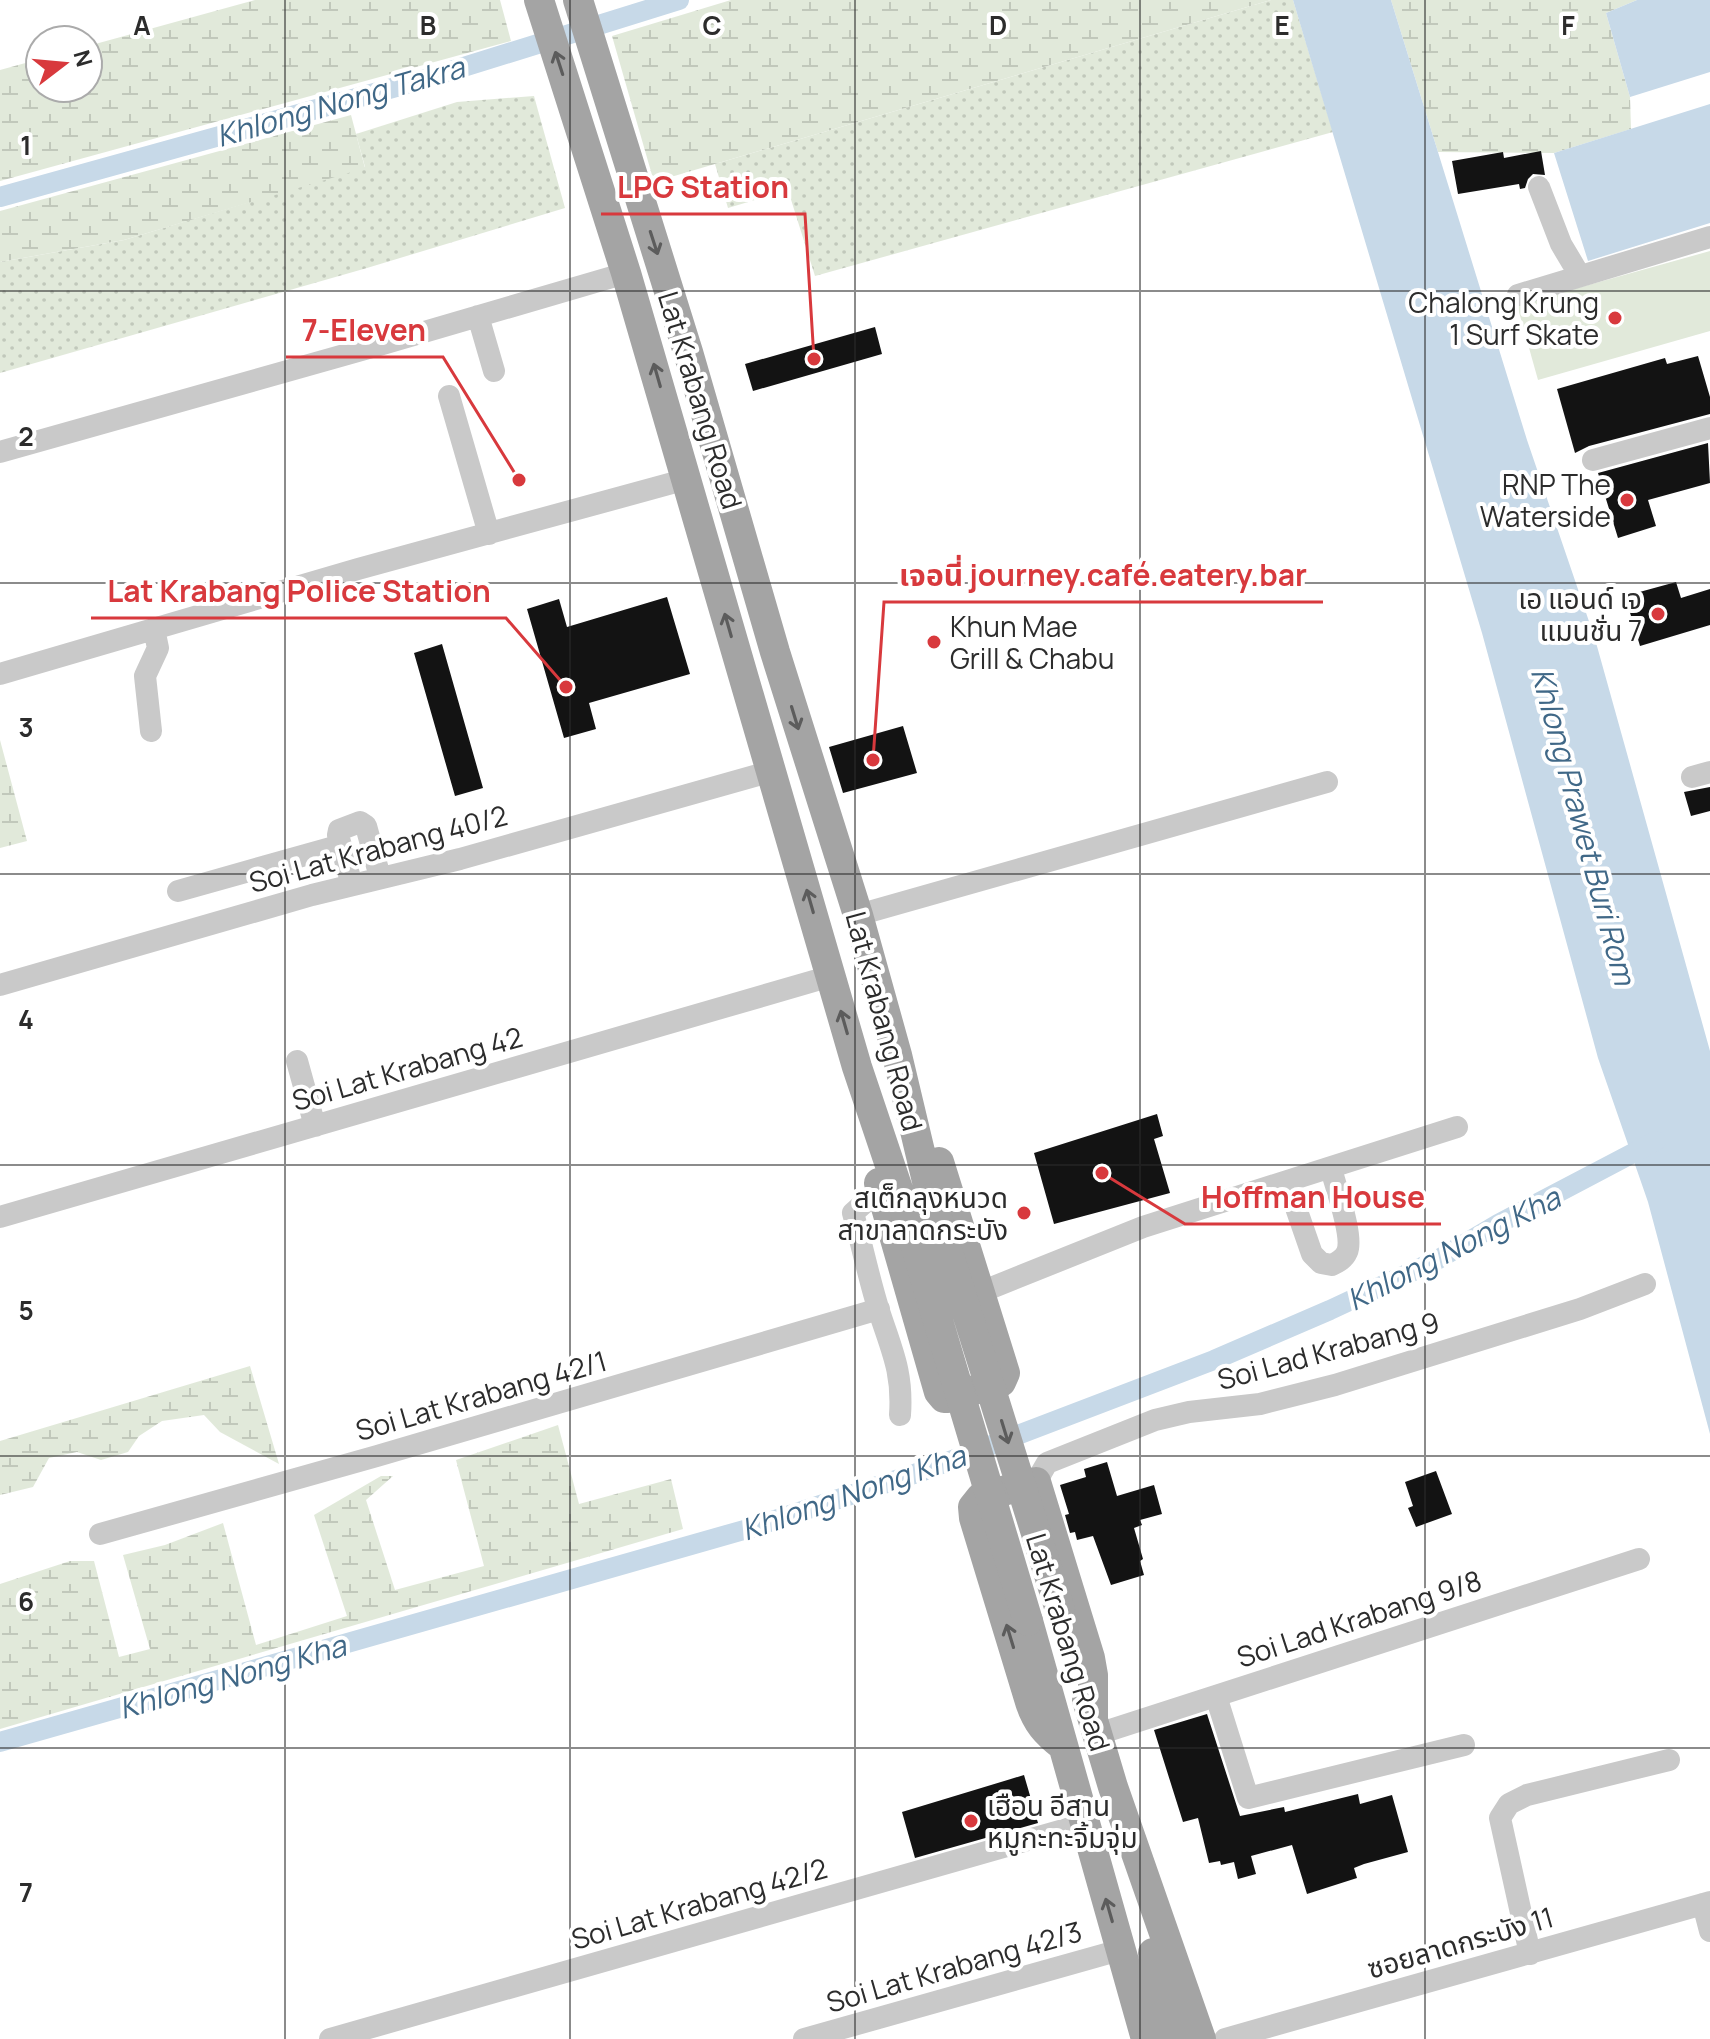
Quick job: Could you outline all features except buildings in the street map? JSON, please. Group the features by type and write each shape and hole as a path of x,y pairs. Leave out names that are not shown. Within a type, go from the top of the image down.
{"main road":[{"name":"Lat Krabang Road","path":"539,0 626,273 857,1067 1060,1610 1113,1787 1201,2039"},
{"name":"Lat Krabang Road","path":"578,0 688,352 775,652 858,915 897,1055 905,1197 1146,2039"},
{"path":"739,663 775,652"},
{"path":"897,1055 924,1116 981,1292 1005,1379 1001,1382 944,1398 933,1377 905,1197"},
{"path":"1063,1746 1047,1734 1034,1713 974,1518 973,1507 981,1497 1036,1482 1090,1658 1095,1726"},
{"path":"1113,1787 1175,2039"}],"street":[{"path":"1539,187 1561,244 1580,276"},
{"path":"1518,295 1710,237"},
{"path":"0,452 626,273"},
{"path":"478,316 494,371"},
{"path":"449,396 489,534"},
{"path":"1593,460 1710,428"},
{"path":"0,674 687,479"},
{"path":"151,731 145,676 158,648 154,629"},
{"name":"Soi Lat Krabang 40/2","path":"0,985 380,877 460,859 772,771"},
{"path":"858,915 1327,782"},
{"path":"352,885 339,830 364,822 380,877"},
{"path":"178,891 341,845"},
{"name":"Soi Lat Krabang 42","path":"0,1217 831,976"},
{"path":"297,1061 315,1126"},
{"path":"981,1292 1143,1227 1457,1127"},
{"path":"1287,1182 1312,1254 1321,1263 1332,1265 1349,1250 1348,1232 1331,1168"},
{"path":"900,1415 902,1388 899,1367 879,1309 853,1213 905,1197"},
{"name":"Soi Lad Krabang 9","path":"1036,1482 1047,1463 1155,1420 1189,1412 1247,1406 1335,1385 1601,1303 1645,1284"},
{"name":"Soi Lat Krabang 42/1","path":"100,1534 258,1491 879,1309"},
{"name":"Soi Lad Krabang 9/8","path":"1095,1726 1216,1696 1639,1559"},
{"path":"1216,1696 1248,1798 1464,1745"},
{"path":"1530,1954 1500,1818 1509,1804 1527,1795 1669,1760"},
{"name":"Soi Lat Krabang 42/2","path":"330,2039 1084,1824"},
{"path":"1706,1903 1710,1931"},
{"name":"ซอยลาดกระบัง 11","path":"1225,2039 1706,1903"},
{"name":"Soi Lat Krabang 42/3","path":"804,2039 1120,1950"}],"green space":[{"path":"255,0 500,0 511,41 0,181 0,70 24,63 24,104 104,104 104,42"},
{"path":"731,0 1271,0 654,182 612,36"},
{"path":"1271,0 1293,0 1333,132 815,276 788,190 728,208 715,164"},
{"path":"1391,0 1637,0 1606,13 1630,97 1631,129 1554,153 1438,152"},
{"path":"534,96 565,208 0,373 0,262 124,240 365,167 356,134 457,102"},
{"path":"351,115 365,168 124,240 0,262 0,211"},
{"name":"Chalong Krung 1 Surf Skate","path":"1710,251 1710,331 1538,380 1517,305"},
{"path":"0,740 27,841 0,848"},
{"path":"250,1366 279,1464 220,1432 204,1415 162,1421 139,1436 128,1452 101,1460 77,1452 49,1458 33,1487 0,1495 0,1441"},
{"path":"558,1425 579,1504 671,1479 683,1529 0,1729 0,1584 70,1561 94,1561 119,1657 150,1649 123,1555 165,1545 223,1523 256,1645 347,1616 314,1515 381,1476 393,1476 366,1500 395,1590 484,1566 456,1460"}],"water":[{"name":"Khlong Prawet Buri Rom","path":"1293,0 1391,0 1527,440 1595,639 1710,1051 1710,1434 1648,1202 1598,1058 1482,633"},
{"path":"1637,0 1710,0 1710,72 1630,97 1606,13"},
{"path":"1710,104 1710,223 1588,261 1554,153"}],"waterway":[{"name":"Khlong Nong Takra","path":"0,197 425,79 679,0"},
{"name":"Khlong Nong Kha","path":"0,1742 751,1528 926,1470 1214,1360 1330,1310 1437,1260 1498,1224 1656,1141"}],"place":[{"name":"Chalong Krung 1 Surf Skate","path":"1615,318"},
{"name":"LPG Station","path":"814,359"},
{"name":"7-Eleven","path":"519,480"},
{"name":"RNP The Waterside","path":"1627,500"},
{"name":"เอ แอนด์ เจ แมนชั่น 7","path":"1658,614"},
{"name":"Khun Mae Grill & Chabu","path":"934,642"},
{"name":"Lat Krabang Police Station","path":"566,687"},
{"name":"เจอนี่ journey.café.eatery.bar","path":"873,760"},
{"name":"Hoffman House","path":"1102,1173"},
{"name":"สเต็กลุงหนวด สาขาลาดกระบัง","path":"1024,1213"},
{"name":"เฮือน อีสาน หมูกะทะจิ้มจุ่ม","path":"971,1821"}]}
